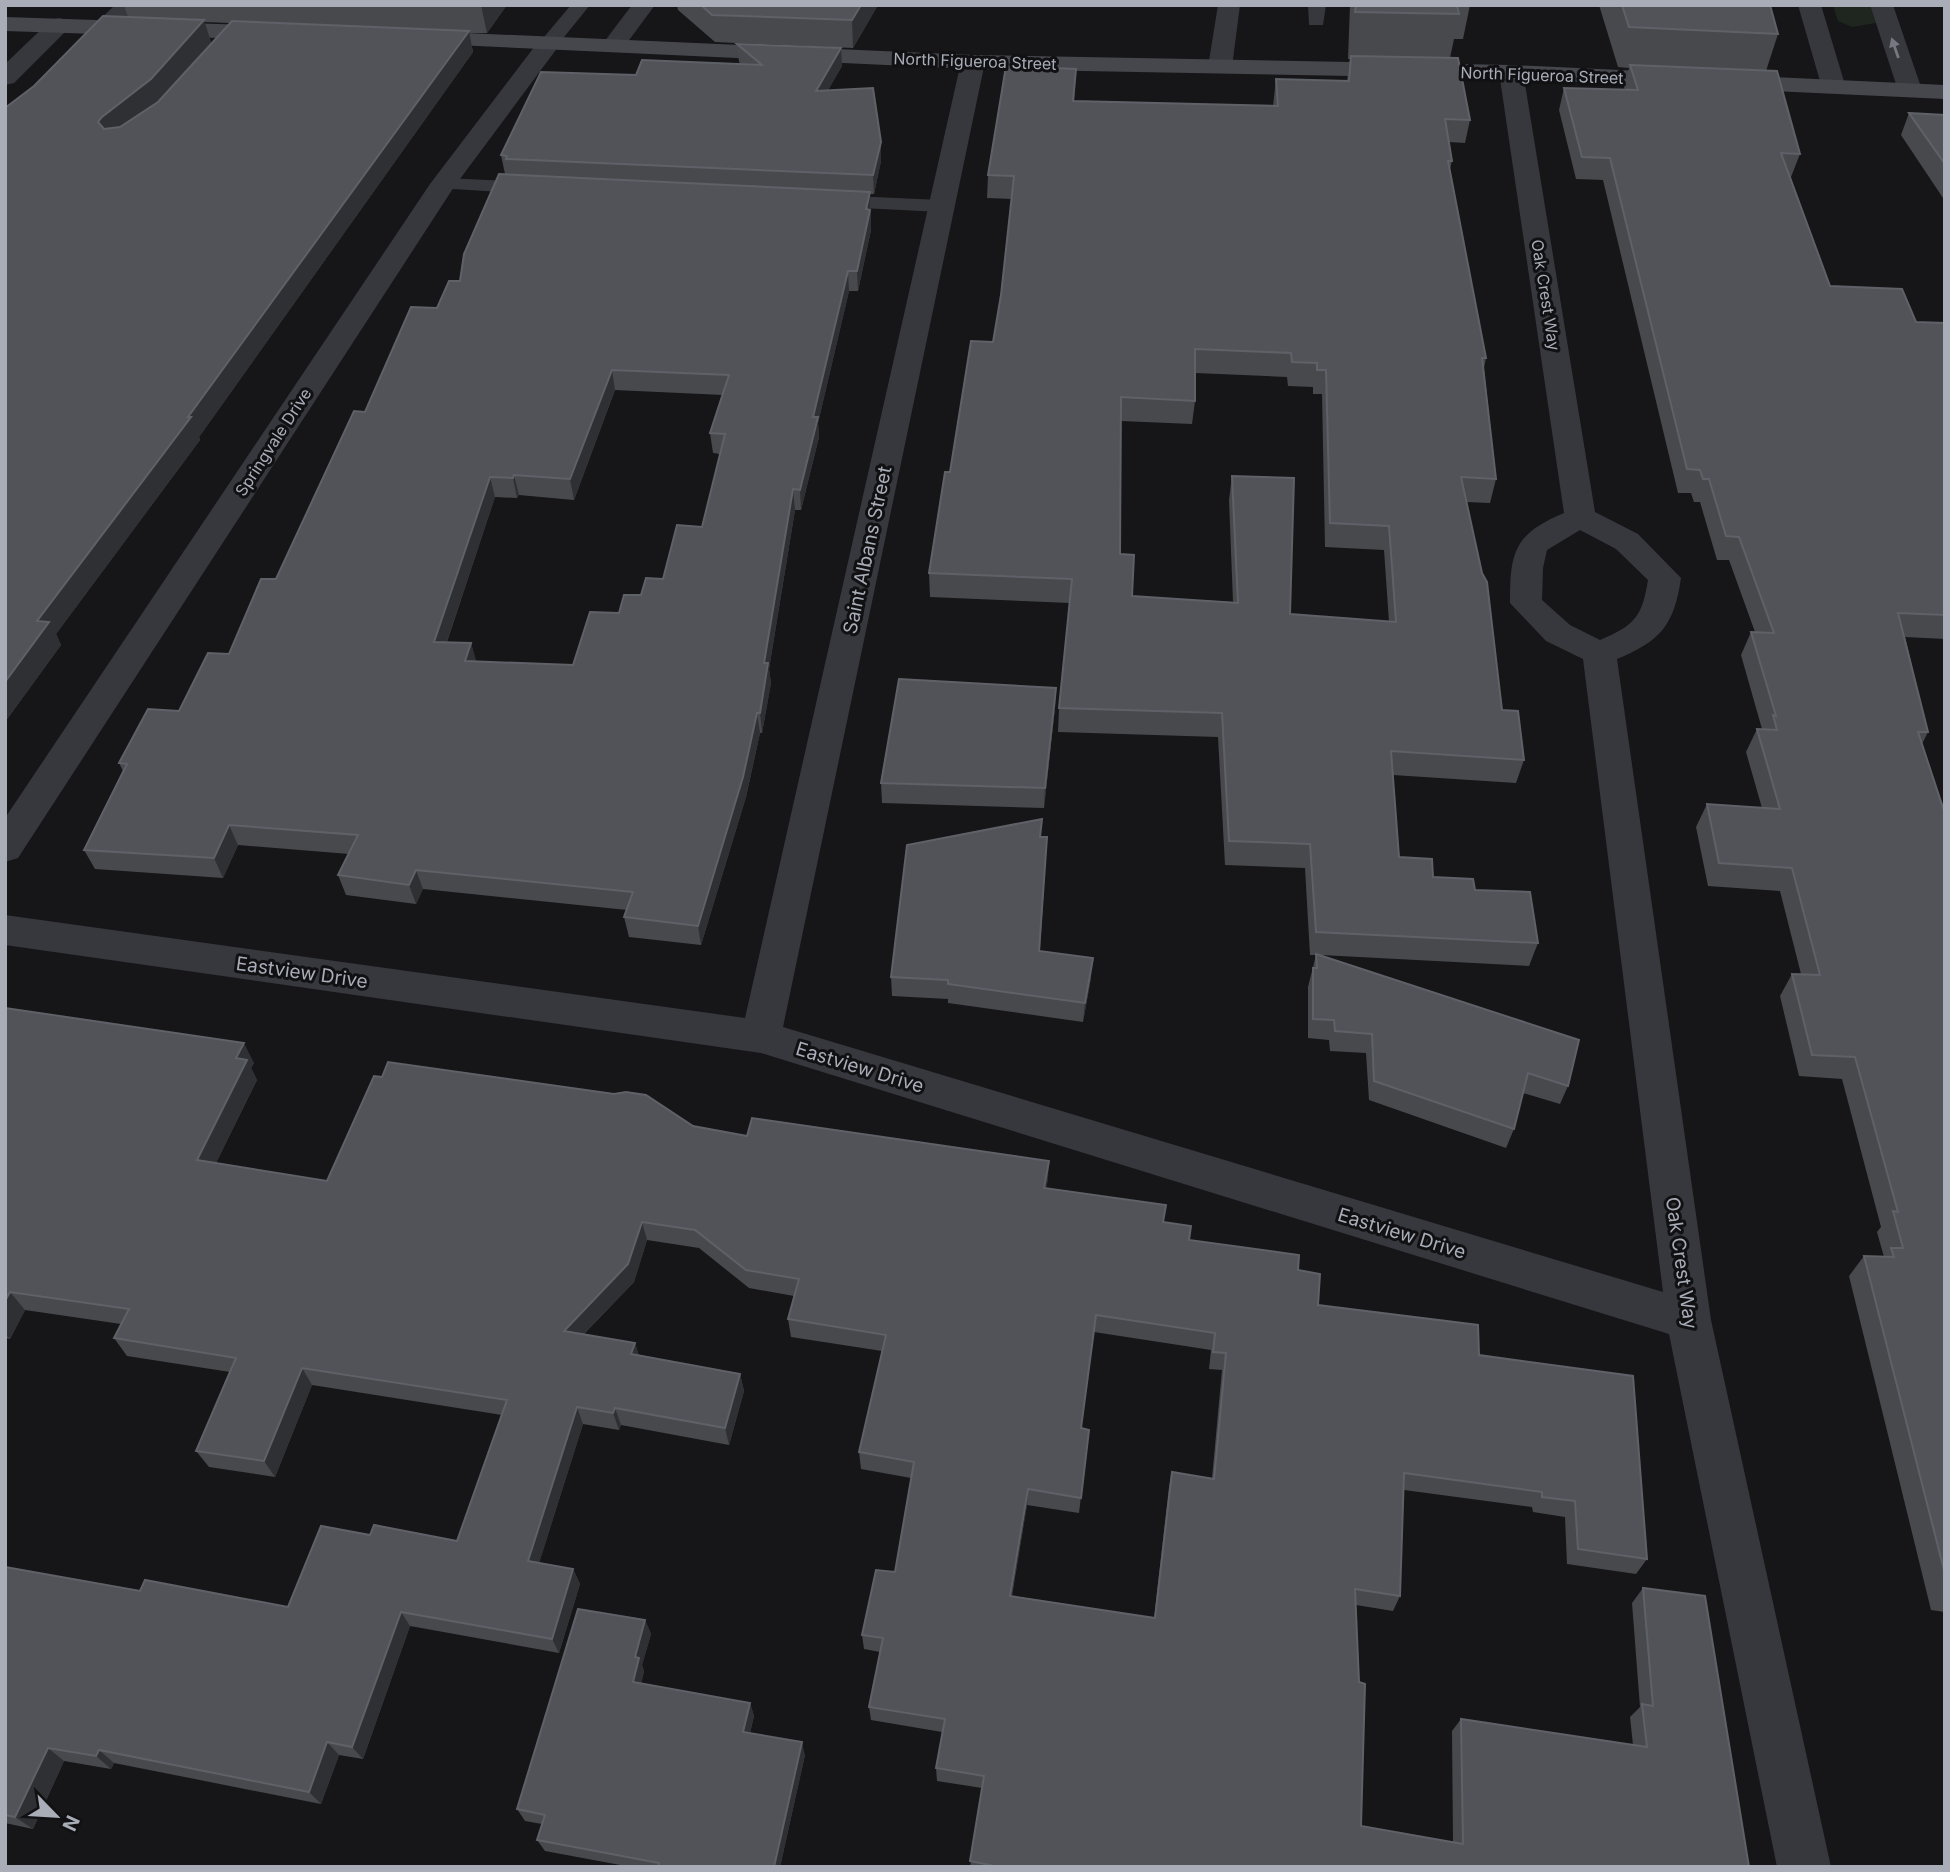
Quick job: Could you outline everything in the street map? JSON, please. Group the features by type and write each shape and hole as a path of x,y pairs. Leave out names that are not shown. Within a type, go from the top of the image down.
{"main road":[{"path":"5,24 303,34"},
{"name":"North Figueroa Street","path":"400,37 972,62 1511,72 1945,92"}],"street":[{"path":"105,26 129,5"},
{"path":"613,46 644,5"},
{"path":"1220,67 1229,5"},
{"path":"1809,5 1834,88"},
{"path":"1881,5 1909,90"},
{"path":"5,78 59,25"},
{"name":"Springvale Drive","path":"5,848 19,806 443,184 549,43"},
{"name":"Saint Albans Street","path":"761,1037 972,62"},
{"name":"Oak Crest Way","path":"1511,72 1580,518"},
{"path":"1580,518 1619,533 1646,556 1665,578 1661,611 1638,637 1599,653 1558,634 1526,603 1526,555 1542,533 1580,518"},
{"name":"Oak Crest Way","path":"1599,653 1689,1320 1804,1867"},
{"name":"Eastview Drive","path":"5,930 761,1037 1689,1320"}],"lane":[{"path":"549,43 581,5"},
{"path":"217,50 234,31"},
{"path":"443,184 563,189"},
{"path":"805,200 941,206"}],"shaded area":[{"path":"1833,5 1870,5 1876,23 1852,27 1838,21"}],"building":[{"path":"701,5 861,5 852,20 712,15"},
{"path":"1356,5 1457,5 1459,14 1355,12"},
{"path":"1622,5 1770,5 1778,34 1629,27"},
{"path":"103,16 204,20 151,79 102,117 98,122 104,129 120,127 158,102 232,21 469,31 188,417 191,417 37,621 49,622 5,682 5,108 34,86"},
{"path":"737,44 841,48 816,91 873,88 881,142 873,175 506,159 507,156 501,155 541,72 636,75 642,60 762,65"},
{"path":"1351,56 1458,58 1470,120 1445,119 1452,161 1448,161 1486,358 1482,358 1496,479 1461,477 1482,573 1487,582 1502,710 1518,711 1524,760 1391,751 1399,857 1432,859 1433,877 1473,879 1475,890 1530,892 1538,943 1316,932 1310,844 1229,841 1222,713 1059,708 1072,579 929,573 945,472 950,472 971,341 993,342 1001,295 1014,176 988,175 1006,66 1076,69 1073,101 1278,106 1276,79 1349,81","holes":["1195,349 1291,353 1292,362 1317,363 1317,370 1326,370 1330,523 1389,526 1396,622 1290,614 1294,478 1232,476 1238,603 1132,596 1134,555 1120,554 1121,397 1195,401"]},
{"path":"1630,65 1777,71 1800,154 1781,153 1830,286 1902,289 1916,322 1945,323 1945,615 1898,613 1928,732 1918,732 1945,814 1945,1574 1864,1256 1894,1257 1891,1248 1903,1248 1893,1211 1898,1212 1855,1057 1812,1055 1792,974 1820,975 1792,868 1719,863 1707,804 1780,809 1757,729 1777,730 1773,715 1776,716 1751,632 1774,633 1739,537 1726,536 1709,479 1703,479 1700,470 1687,469 1610,158 1582,157 1564,88 1638,90"},
{"path":"1909,113 1945,115 1945,164"},
{"path":"499,174 870,192 866,209 870,210 857,271 848,271 813,417 818,417 800,490 793,489 764,663 768,663 760,713 757,713 743,777 698,926 624,917 633,892 416,870 409,885 338,875 358,835 229,825 214,858 84,850 127,764 119,763 148,709 179,711 208,653 229,654 261,579 276,579 354,411 365,412 411,307 437,308 449,281 460,281 464,254","holes":["612,370 729,375 710,433 725,434 702,527 677,525 663,579 646,578 641,595 624,595 619,613 590,612 573,665 465,661 471,643 434,642 490,477 513,478 514,475 570,479"]},
{"path":"899,679 1056,688 1045,788 881,783"},
{"path":"1042,819 1040,837 1047,837 1039,951 1093,958 1085,1003 948,984 948,980 891,977 907,845"},
{"path":"1316,954 1579,1040 1568,1086 1528,1073 1514,1129 1374,1081 1372,1034 1335,1031 1334,1020 1313,1019 1313,968 1317,968"},
{"path":"5,1008 244,1043 236,1058 247,1060 197,1160 327,1181 374,1076 382,1077 388,1062 614,1094 626,1092 646,1095 693,1126 747,1136 752,1118 1049,1161 1044,1188 1166,1205 1163,1222 1191,1226 1189,1240 1299,1255 1298,1270 1320,1274 1318,1305 1478,1325 1479,1355 1633,1376 1647,1559 1578,1549 1575,1501 1542,1497 1542,1492 1404,1473 1400,1596 1355,1589 1359,1682 1365,1684 1361,1826 1463,1844 1461,1719 1647,1747 1642,1704 1653,1706 1643,1588 1705,1596 1749,1867 999,1867 970,1861 984,1776 936,1768 945,1719 869,1707 883,1638 862,1635 876,1570 895,1572 914,1462 859,1452 886,1335 788,1319 799,1279 746,1270 695,1230 642,1222 628,1264 564,1331 635,1343 631,1354 740,1374 725,1428 615,1408 613,1413 577,1407 528,1561 573,1569 552,1639 401,1612 352,1747 327,1742 309,1792 99,1750 96,1756 48,1748 15,1817 5,1815 5,1567 140,1591 145,1580 288,1607 321,1526 370,1535 374,1525 457,1541 507,1400 302,1368 264,1461 196,1451 236,1358 114,1338 129,1309 10,1292 5,1301","holes":["1096,1315 1215,1333 1213,1352 1226,1353 1214,1479 1172,1472 1155,1618 1010,1596 1028,1489 1081,1498 1089,1430 1081,1428"]},
{"path":"578,1609 645,1620 635,1657 639,1658 633,1682 750,1703 743,1732 802,1742 774,1867 658,1867 659,1863 537,1840 545,1815 517,1809"}]}
